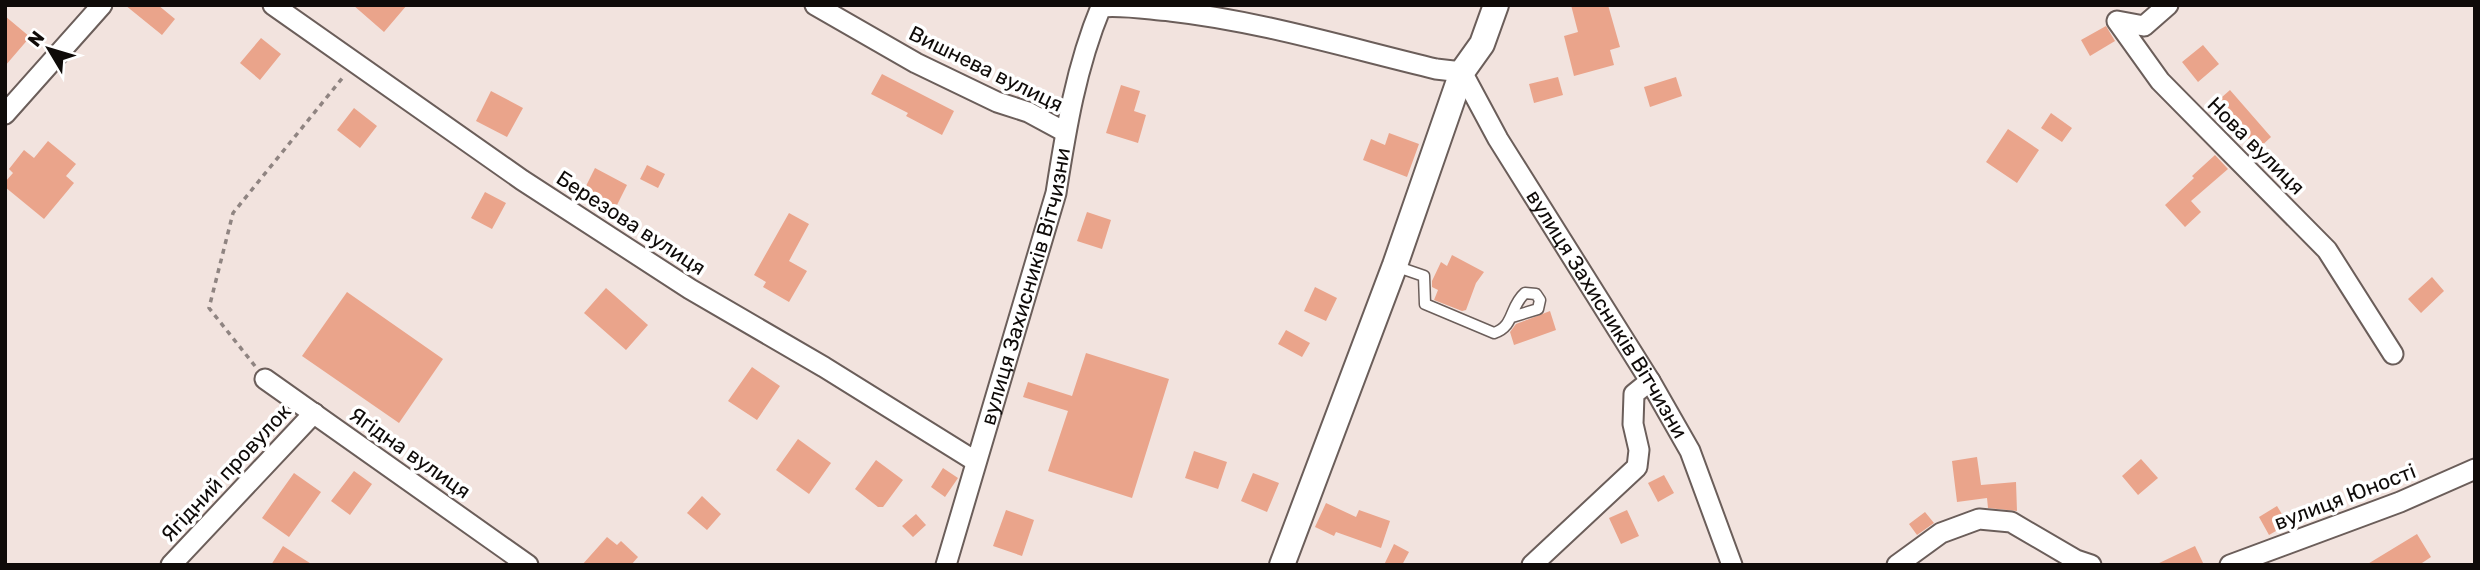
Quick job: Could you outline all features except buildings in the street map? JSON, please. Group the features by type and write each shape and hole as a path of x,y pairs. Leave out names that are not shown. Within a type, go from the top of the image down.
{"street":[{"path":"5,114 102,5"},
{"name":"Березова вулиця","path":"273,5 522,180 690,289 824,367 975,461"},
{"name":"Вишнева вулиця","path":"815,5 916,63 997,102 1028,111 1065,132"},
{"name":"вулиця Захисників Вітчизни","path":"946,565 1056,192 1065,132 1085,46 1100,6 1118,5 1201,15 1436,69 1462,72 1498,139 1650,381 1690,451 1732,565"},
{"path":"1282,565 1395,265 1462,72 1482,44 1496,5"},
{"name":"Нова вулиця","path":"2111,13 2144,26 2168,5"},
{"name":"Нова вулиця","path":"2111,13 2160,80 2327,250 2393,354"},
{"name":"Ягідна вулиця","path":"265,379 528,565"},
{"path":"1532,565 1637,467 1639,450 1633,424 1634,394 1650,381"},
{"name":"Ягідний провулок","path":"171,565 314,413"},
{"name":"вулиця Юності","path":"2230,565 2400,502 2475,469"},
{"path":"1897,565 1941,533 1979,519 2011,522 2076,561 2091,565"}],"lane":[{"path":"1395,265 1424,276 1425,304 1494,333 1506,326 1512,317"}],"path":[{"path":"265,379 209,308 233,213 354,63"}]}
